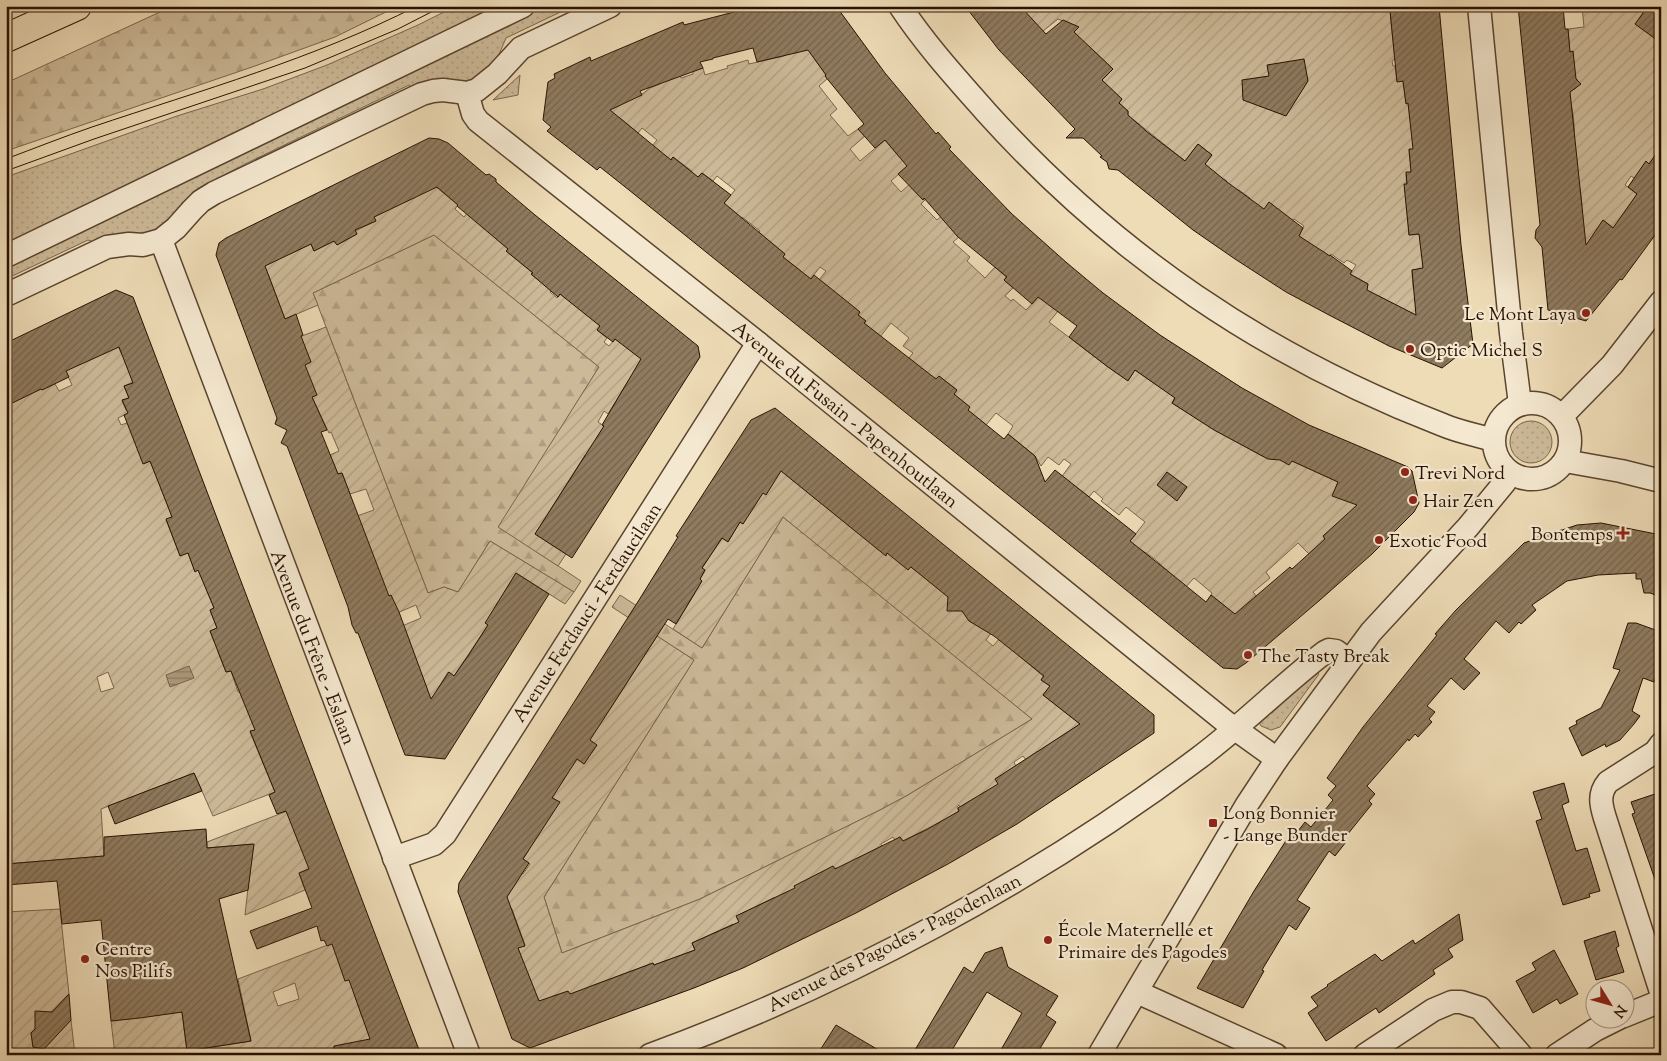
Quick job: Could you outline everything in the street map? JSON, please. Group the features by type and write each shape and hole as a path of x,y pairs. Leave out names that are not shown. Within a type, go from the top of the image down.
{"main road":[{"path":"6,38 77,6"}],"street":[{"path":"6,256 523,6"},
{"path":"6,295 107,247 129,244 143,245 161,240 176,228 202,201 243,179 422,94 443,90 466,93 477,90 488,82 521,48 610,6"},
{"path":"900,6 962,85 1038,167 1100,224 1161,272 1240,326 1320,371 1377,398 1445,426 1493,440"},
{"path":"1479,6 1511,333 1520,404"},
{"name":"Avenue du Fusain - Papenhoutlaan","path":"466,93 473,114 478,121 758,343 1235,728 1277,759"},
{"name":"Avenue du Frêne - Eslaan","path":"161,240 469,1055"},
{"path":"1562,416 1612,365 1661,302"},
{"name":"Avenue Ferdauci - Ferdaucilaan","path":"394,858 434,844 445,834 758,343"},
{"path":"1539,402 1555,410 1567,424 1570,443 1565,461 1552,474 1544,478 1526,479 1509,472 1497,458 1493,440 1498,422 1512,408 1520,404 1539,402"},
{"path":"1565,461 1621,471 1661,481"},
{"path":"1099,1055 1259,786 1277,759 1383,618 1468,528 1505,482 1509,472"},
{"path":"1235,728 1325,652 1329,650 1336,651 1349,661"},
{"name":"Avenue des Pagodes - Pagodenlaan","path":"650,1055 772,1007 867,961 960,912 1028,873 1147,795 1201,756 1235,728"},
{"path":"1661,744 1647,758 1608,782 1603,787 1601,803 1661,992"},
{"path":"1137,992 1276,1055"},
{"path":"1634,1012 1661,1001"},
{"path":"1365,1055 1433,1010 1452,1002 1471,1004 1480,1008 1521,1055"},
{"path":"1557,1055 1599,1028"}],"green space":[{"path":"173,6 398,6 335,37 6,151 6,83"},
{"path":"456,6 506,6 6,248 6,177 177,116 263,89 327,65"},
{"path":"540,6 573,6 506,38 497,59 475,79 465,81 444,80 413,92 409,85 203,186 156,232 96,243 88,240 6,279 6,264"},
{"path":"1008,6 1124,6 1124,11 1137,10 1137,6 1405,6 1405,9 1390,11 1395,59 1392,61 1393,66 1395,66 1397,81 1403,81 1415,149 1409,150 1414,172 1406,173 1409,235 1419,234 1428,268 1412,270 1413,286 1426,321 1378,296 1365,294 1368,284 1350,274 1356,265 1347,260 1344,263 1331,254 1326,262 1299,236 1304,226 1294,219 1286,232 1258,218 1244,207 1250,198 1239,190 1222,189 1227,181 1224,179 1218,186 1204,165 1212,155 1198,144 1185,161 1134,120 1122,119 1128,114 1128,111 1119,103 1122,99 1093,88 1113,69 1094,51 1074,69 1055,49 1079,27 1058,19 1032,40"},
{"path":"1582,6 1639,6 1661,21 1661,147 1649,164 1646,162 1639,181 1631,176 1625,185 1637,194 1615,229 1603,220 1596,231 1606,239 1572,252 1582,205 1580,188 1569,188 1574,151 1574,126 1573,114 1566,90 1575,89 1578,83 1577,79 1568,80 1573,52 1565,52 1569,43 1568,29 1584,27"},
{"path":"802,39 826,75 827,79 819,86 837,109 830,115 848,136 858,129 865,136 850,149 860,161 885,140 901,159 909,165 891,181 901,192 912,182 923,199 926,196 927,198 921,204 937,220 943,215 959,237 953,242 970,257 967,261 985,278 995,267 1006,277 1004,280 1013,288 1005,296 1011,301 1013,299 1026,310 1041,294 1059,310 1049,322 1108,367 1128,380 1135,370 1155,384 1176,395 1172,403 1262,456 1292,461 1338,482 1333,495 1382,498 1323,536 1326,539 1309,554 1298,543 1266,572 1270,578 1253,592 1257,597 1232,623 1226,607 1194,578 1183,590 1152,557 1127,545 1145,522 1126,507 1119,515 1101,501 1103,499 1094,491 1089,497 1080,490 1055,486 1071,464 1064,459 1059,465 1048,457 1041,466 1035,456 1008,434 1013,426 996,413 981,431 954,394 957,390 939,376 935,381 909,358 913,353 903,346 909,338 891,323 880,337 864,324 866,321 858,315 860,312 819,280 826,271 820,267 809,281 801,271 783,257 785,254 769,241 757,235 760,231 742,217 737,224 721,207 735,190 717,176 713,181 702,173 697,178 691,173 692,171 673,157 666,165 648,151 657,140 642,128 638,133 620,118 567,101 641,95 650,88 660,84 659,79 678,69 681,78 703,68 705,75 748,60 749,64 784,56"},
{"path":"520,75 518,95 493,100"},
{"path":"430,182 458,205 455,209 464,217 469,211 508,249 506,251 533,273 532,275 553,288 550,292 557,298 569,284 600,326 597,330 607,338 604,342 609,346 615,339 650,359 627,383 608,414 604,411 598,422 604,426 598,436 596,462 585,455 535,534 566,554 558,566 498,527 599,367 434,235 313,293 318,305 285,319 268,274 265,274 264,253 290,254 311,244 314,251 334,241 337,245 357,234 355,231 376,221 374,217 415,197"},
{"path":"434,235 599,367 499,527 581,581 574,592 490,541 458,592 444,587 428,593 313,293"},
{"path":"326,327 428,593 444,587 458,592 490,541 574,592 565,604 516,573 504,593 511,598 488,625 454,676 448,672 436,692 432,718 395,629 421,618 416,605 397,613 391,595 383,598 357,516 374,510 366,489 350,494 342,473 338,474 330,455 339,451 312,397 316,395 303,366 311,362 308,355 291,340"},
{"path":"112,332 136,381 124,386 129,398 122,401 126,410 130,409 131,412 118,418 121,425 132,421 144,464 150,461 173,517 166,520 180,555 188,553 195,571 201,569 214,608 210,610 217,628 210,631 215,643 220,642 218,652 226,672 231,671 238,692 240,692 257,729 250,732 275,792 213,816 194,773 101,809 104,856 6,864 6,438 13,438 6,425 6,406 55,384 59,391 72,385 65,370","holes":["108,672 114,688 101,692 97,677"]},
{"path":"1531,421 1546,427 1552,442 1546,457 1531,463 1516,457 1510,442 1516,427"},
{"path":"770,454 785,474 885,555 887,553 911,567 951,599 963,611 969,621 991,633 986,640 993,646 1001,637 1017,654 1043,676 1041,680 1050,686 1043,695 1080,724 1026,760 1023,756 1014,762 1016,767 1003,792 973,799 960,807 959,805 957,807 959,812 903,841 900,837 895,840 893,837 881,844 882,847 842,869 835,868 798,894 773,898 737,916 742,929 737,932 733,924 692,943 695,950 591,986 571,999 563,993 553,996 536,1006 518,948 525,945 512,909 503,902 516,870 523,874 530,864 523,859 528,851 525,849 559,802 552,797 564,779 574,757 584,764 597,745 584,737 603,720 657,636 694,660 544,897 562,953 700,899 882,809 1032,719 783,517 702,648 673,629 702,581 700,579 705,571 702,568 722,538 728,541 740,522 743,524"},
{"path":"783,517 1032,719 882,809 700,899 562,953 544,897 694,660 612,607 620,595 702,648"},
{"path":"1316,671 1319,674 1280,727 1271,730 1261,726 1259,722"},
{"path":"290,810 298,829 294,831 298,841 303,839 311,868 299,873 305,890 245,915 253,844 207,848 207,842"},
{"path":"60,909 69,994 31,1033 33,1047 44,1049 71,1020 75,1055 6,1055 6,912"},
{"path":"333,943 345,981 351,979 362,1017 378,1038 333,1047 333,1049 306,1055 115,1055 111,1021 182,1012 187,1051 251,1041 238,979","holes":["295,983 299,999 278,1006 273,992"]}],"shaded area":[{"path":"189,666 194,678 170,687 166,675"}],"building":[{"path":"757,6 836,6 885,73 936,134 938,132 951,147 949,149 1012,214 1067,263 1103,293 1160,335 1242,388 1309,425 1408,467 1412,471 1419,503 1414,512 1372,554 1246,663 1237,669 1223,668 629,190 600,167 597,170 547,131 551,127 543,120 548,82 555,78 554,74 590,57 591,61 683,22 684,25","holes":["753,48 757,62 808,50 825,76 864,124 858,129 875,148 885,140 907,166 898,174 923,200 924,198 958,237 1007,277 1004,280 1032,304 1038,297 1077,326 1069,337 1128,381 1135,370 1175,398 1172,403 1214,430 1268,459 1280,460 1289,465 1292,461 1338,482 1332,496 1357,505 1323,536 1325,539 1292,569 1290,567 1235,614 1211,595 1206,602 1130,541 1136,534 1055,470 1045,482 1035,456 1008,434 1004,439 968,410 970,407 954,394 957,390 939,376 936,379 864,323 866,321 858,315 860,312 814,275 811,279 783,257 785,254 724,203 731,195 702,173 698,177 673,157 671,160 610,110 642,95 640,91 703,68 700,62"]},
{"path":"965,6 1020,6 1046,34 1063,20 1079,27 1074,32 1113,69 1102,80 1122,99 1119,103 1128,111 1128,115 1146,131 1185,161 1198,144 1212,155 1205,164 1227,182 1264,209 1269,202 1303,228 1299,236 1352,271 1350,274 1368,284 1367,290 1416,315 1412,270 1423,268 1419,234 1409,235 1404,184 1407,184 1406,172 1411,172 1409,149 1413,149 1408,103 1406,104 1403,81 1397,82 1390,11 1405,9 1405,6 1439,6 1461,245 1473,344 1442,368 1389,346 1329,315 1286,292 1235,259 1193,230 1118,170 1109,169 1107,162 1100,157 1102,156 1083,138 1066,138 1075,129 999,50"},
{"path":"1518,6 1563,6 1565,29 1568,29 1570,52 1573,51 1576,79 1581,84 1570,92 1586,245 1603,220 1613,228 1637,194 1628,187 1646,161 1649,164 1661,147 1661,227 1622,280 1620,279 1586,321 1548,310 1542,247 1535,238 1536,230 1540,225"},
{"path":"1648,6 1661,6 1661,43 1635,24"},
{"path":"1304,59 1308,81 1286,116 1243,100 1242,80 1269,76 1267,65"},
{"path":"429,138 439,139 448,143 486,175 489,174 496,179 496,182 535,215 698,346 700,357 572,558 535,534 604,426 602,425 641,359 615,339 613,342 597,330 600,326 560,294 558,297 531,274 533,273 506,251 508,249 437,187 374,217 376,221 355,230 357,234 337,245 334,241 314,251 311,244 265,266 285,319 296,314 303,335 301,336 311,362 305,365 317,395 312,397 327,430 321,432 338,474 342,473 389,596 391,595 399,612 431,699 449,672 454,676 468,656 488,625 485,623 516,573 549,594 445,759 405,755 358,633 356,633 352,625 348,607 287,446 281,443 287,430 275,424 277,418 216,255 219,243 226,238"},
{"path":"116,290 133,297 421,1055 335,1055 334,1046 370,1039 349,980 345,981 332,944 327,946 324,940 321,941 317,926 257,949 250,931 312,908 299,873 309,869 286,811 277,814 269,795 275,792 250,731 255,730 231,671 226,672 210,631 217,628 210,610 214,608 198,570 195,572 188,553 180,556 166,519 172,517 150,461 143,464 124,415 128,413 122,400 129,398 124,386 133,383 119,347 66,371 69,377 6,406 6,343"},
{"path":"775,408 1154,715 1154,733 1017,824 948,864 856,913 743,968 530,1048 512,1039 458,892 459,883 639,600 678,537 676,536 751,420","holes":["781,471 886,556 887,553 908,570 911,567 948,597 947,611 962,611 969,621 994,636 1044,676 1041,680 1050,686 1043,695 1080,724 995,779 998,784 958,808 959,811 903,841 900,837 835,869 833,866 794,886 795,888 736,916 739,922 692,943 695,950 654,965 653,963 570,994 568,991 539,1001 518,948 525,946 507,897 529,863 523,859 560,802 552,798 577,759 584,764 597,745 590,740 668,619 676,624 702,581 700,579 705,570 702,568 722,538 728,542 740,522 743,524 763,493 766,495"]},
{"path":"1167,472 1187,487 1177,501 1157,485"},
{"path":"1601,523 1661,535 1661,597 1644,593 1641,579 1636,579 1636,573 1598,575 1567,581 1532,605 1536,610 1521,624 1519,622 1509,633 1496,621 1464,659 1480,673 1464,690 1451,678 1427,706 1435,712 1429,719 1432,722 1418,737 1415,734 1409,741 1408,739 1367,786 1375,794 1369,801 1372,804 1343,840 1346,842 1335,856 1329,851 1297,900 1310,908 1296,930 1289,925 1262,970 1264,971 1243,1008 1197,988 1254,891 1294,828 1298,831 1305,822 1311,827 1333,800 1328,795 1336,786 1327,778 1363,727 1437,635 1435,634 1456,610 1524,543 1544,533 1577,525"},
{"path":"1628,623 1636,623 1661,632 1661,663 1654,682 1643,678 1632,711 1640,716 1634,724 1620,740 1606,747 1605,744 1582,756 1569,728 1577,724 1576,721 1601,708 1620,670 1613,668"},
{"path":"194,773 202,791 115,824 108,806"},
{"path":"1564,783 1569,802 1562,805 1576,851 1587,848 1600,891 1589,894 1590,897 1563,905 1536,821 1542,819 1533,792"},
{"path":"1661,792 1661,885 1657,885 1632,814 1635,813 1631,802"},
{"path":"206,829 207,848 254,844 248,890 219,899 251,1041 187,1051 182,1012 111,1021 101,920 62,924 57,881 6,885 6,864 104,856 104,837"},
{"path":"1459,914 1463,940 1448,949 1453,957 1433,970 1435,974 1379,1013 1376,1008 1326,1041 1308,1013 1318,1006 1311,997 1375,954 1382,961 1413,940 1415,944"},
{"path":"1615,931 1619,946 1616,948 1624,972 1603,978 1595,978 1584,941"},
{"path":"1002,947 1008,967 1058,996 1046,1015 1056,1022 1036,1055 998,1055 1022,1013 987,992 949,1055 912,1055 964,967 973,973 985,953"},
{"path":"1554,950 1578,994 1560,1004 1557,999 1533,1013 1516,981 1536,970 1532,963"},
{"path":"69,994 71,1020 44,1049 33,1047 31,1033 35,1029 35,1011 52,1012"},
{"path":"836,1025 887,1055 817,1055"}],"tram line":[{"path":"6,159 92,127 257,73 338,42 417,6"},
{"path":"6,171 94,139 305,68 398,29 443,6"}],"place":[{"name":"Le Mont Laya","path":"1586,313"},
{"name":"Optic Michel S","path":"1410,349"},
{"name":"Trevi Nord","path":"1405,472"},
{"name":"Hair Zen","path":"1413,500"},
{"name":"Bontemps","path":"1623,533"},
{"name":"Exotic Food","path":"1379,540"},
{"name":"The Tasty Break","path":"1248,655"},
{"name":"Long Bonnier - Lange Bunder","path":"1213,823"},
{"name":"École Maternelle et Primaire des Pagodes","path":"1048,940"},
{"name":"Centre Nos Pilifs","path":"85,959"}]}
